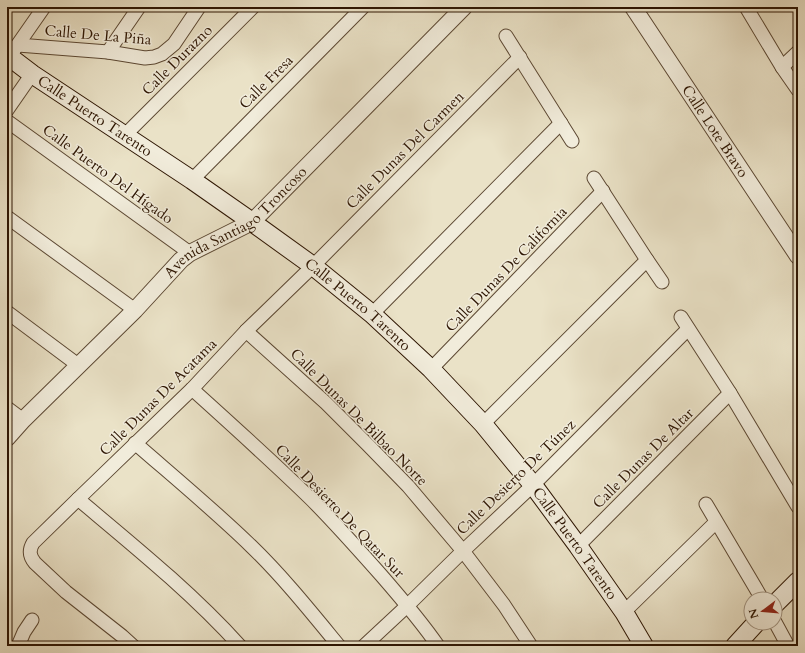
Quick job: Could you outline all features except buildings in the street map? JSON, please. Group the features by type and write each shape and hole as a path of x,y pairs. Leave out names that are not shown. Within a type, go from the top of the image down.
{"main road":[{"name":"Calle Puerto Tarento","path":"12,52 32,74 192,180 252,222 312,266 372,314 431,370 483,424 533,484 624,612 640,639 652,646"},
{"path":"783,596 798,581"},
{"path":"735,646 749,631"}],"street":[{"path":"12,52 44,7"},
{"path":"108,52 139,7"},
{"name":"Calle De La Piña","path":"12,52 108,52 145,58 154,57 162,54 174,44 199,7"},
{"name":"Calle Durazno","path":"124,136 253,7"},
{"name":"Calle Fresa","path":"192,180 363,7"},
{"name":"Avenida Santiago Troncoso","path":"7,438 78,364 135,310 180,260 190,253 252,222 464,7"},
{"name":"Calle Lote Bravo","path":"633,7 798,256"},
{"path":"746,7 782,67 798,90"},
{"path":"506,36 572,141"},
{"path":"782,67 798,52"},
{"name":"Calle Dunas Del Carmen","path":"312,266 520,57"},
{"path":"7,110 32,74"},
{"name":"Calle Puerto Del Hígado","path":"7,120 190,253"},
{"path":"372,314 561,123"},
{"path":"594,178 662,282"},
{"name":"Calle Dunas De California","path":"431,370 603,191"},
{"path":"7,217 135,310"},
{"path":"483,424 647,260"},
{"name":"Calle Dunas De Acatama","path":"133,646 66,592 31,559 30,553 33,543 192,389 246,331 312,266"},
{"path":"7,312 78,364"},
{"path":"681,317 730,393 798,507"},
{"name":"Calle Desierto De Túnez","path":"364,646 408,606 462,551 533,484 688,329"},
{"name":"Calle Dunas De Bilbao Norte","path":"246,331 326,403 408,486 462,551 504,605 531,646"},
{"name":"Calle Desierto De Qatar Sur","path":"192,389 266,455 348,538 408,606 438,646"},
{"name":"Calle Dunas De Altar","path":"578,546 730,393"},
{"path":"7,408 23,420"},
{"path":"135,443 252,546 293,590 339,646"},
{"path":"78,499 194,598 240,646"},
{"path":"706,504 757,591"},
{"path":"624,612 716,522"},
{"path":"18,646 24,632 32,620"},
{"path":"780,631 788,646"}]}
